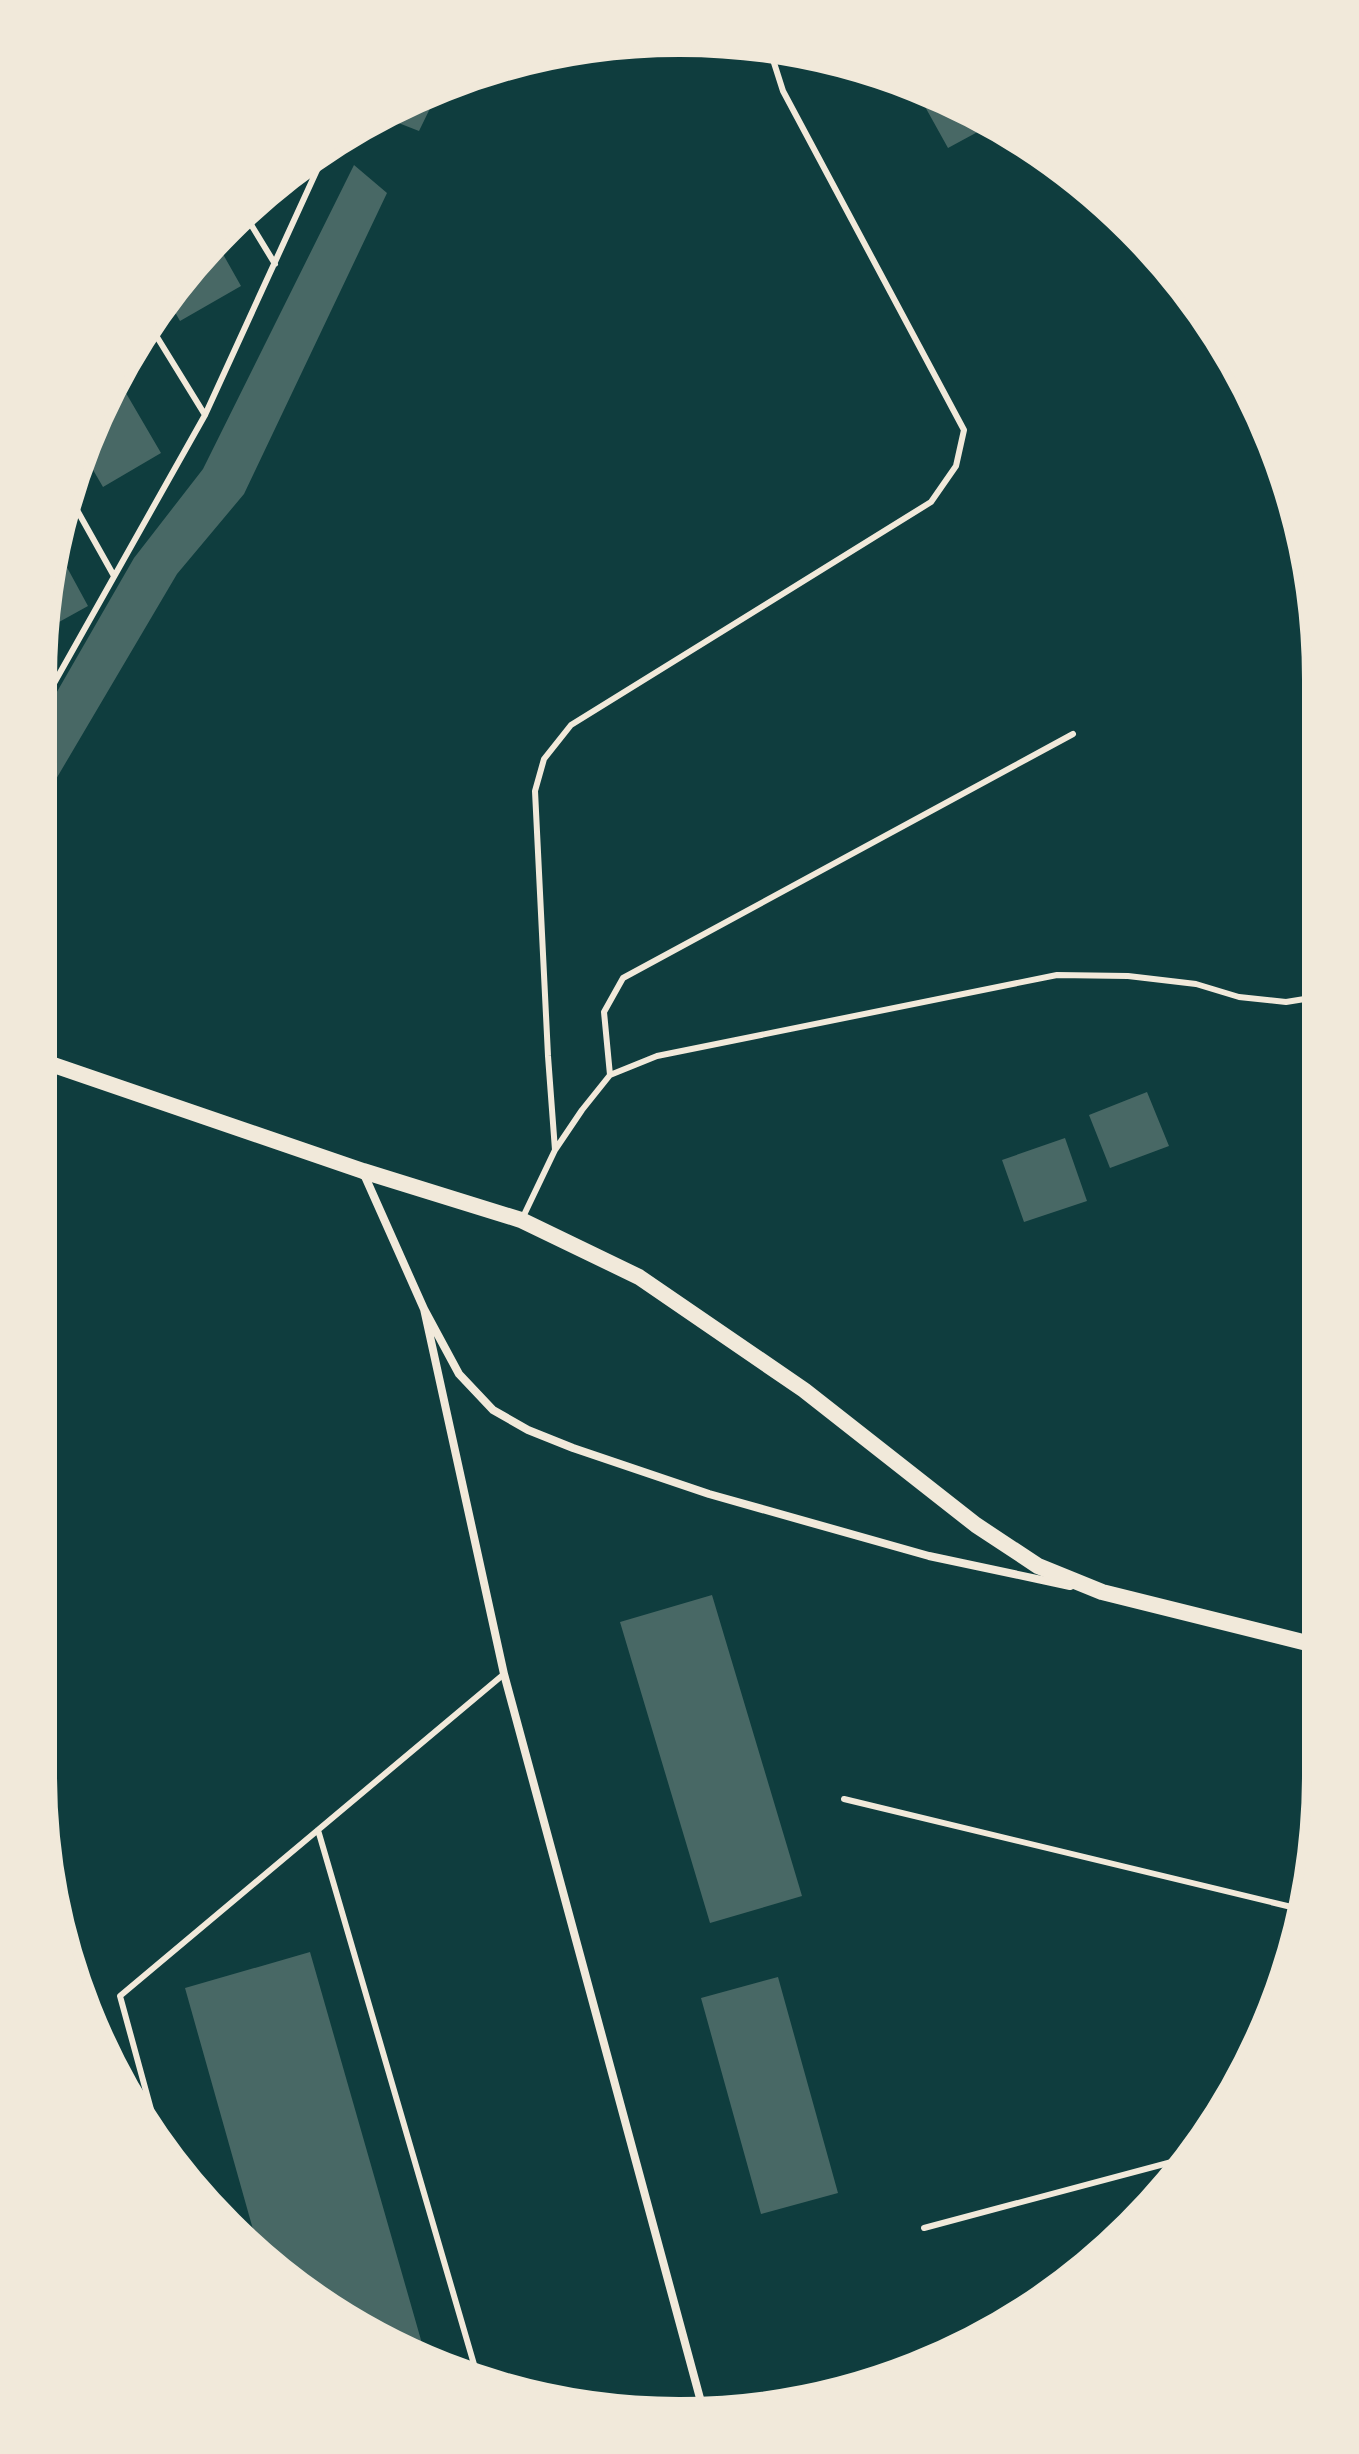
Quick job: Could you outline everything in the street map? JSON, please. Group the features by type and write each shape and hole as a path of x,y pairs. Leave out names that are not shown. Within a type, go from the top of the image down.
{"main road":[{"path":"52,1064 363,1171 521,1220 639,1277 804,1390 976,1525 1038,1566 1102,1592 1307,1643"}],"street":[{"path":"363,1171 424,1309 459,1374 493,1410 528,1430 709,1494 929,1556 1102,1592"},
{"path":"424,1309 504,1674 701,2401"}],"lane":[{"path":"555,1150 535,791 544,759 571,725 931,502 956,466 964,430 783,91 773,59"},
{"path":"52,687 205,415 319,167"},
{"path":"250,223 275,264"},
{"path":"156,335 205,415"},
{"path":"76,508 114,576"},
{"path":"610,1075 604,1012 623,978 1073,734"},
{"path":"521,1220 555,1150 610,1075 657,1056 1057,975 1128,976 1196,984 1239,997 1286,1002 1307,999"},
{"path":"152,2114 120,1996 504,1674"},
{"path":"844,1799 1293,1907"},
{"path":"318,1830 475,2368"},
{"path":"924,2228 1172,2162"}],"building":[{"path":"922,101 981,130 948,148"},
{"path":"433,103 419,131 394,121"},
{"path":"354,165 387,193 244,494 177,574 52,786 52,700 134,558 203,469"},
{"path":"222,252 241,286 180,321 174,310"},
{"path":"124,389 161,453 103,487 90,465"},
{"path":"63,561 88,606 54,625"},
{"path":"1147,1092 1169,1146 1110,1168 1089,1115"},
{"path":"1065,1138 1087,1201 1024,1222 1002,1160"},
{"path":"712,1595 802,1896 710,1923 620,1622"},
{"path":"310,1952 423,2347 331,2296 255,2236 185,1988"},
{"path":"778,1977 838,2193 761,2214 701,1998"}]}
